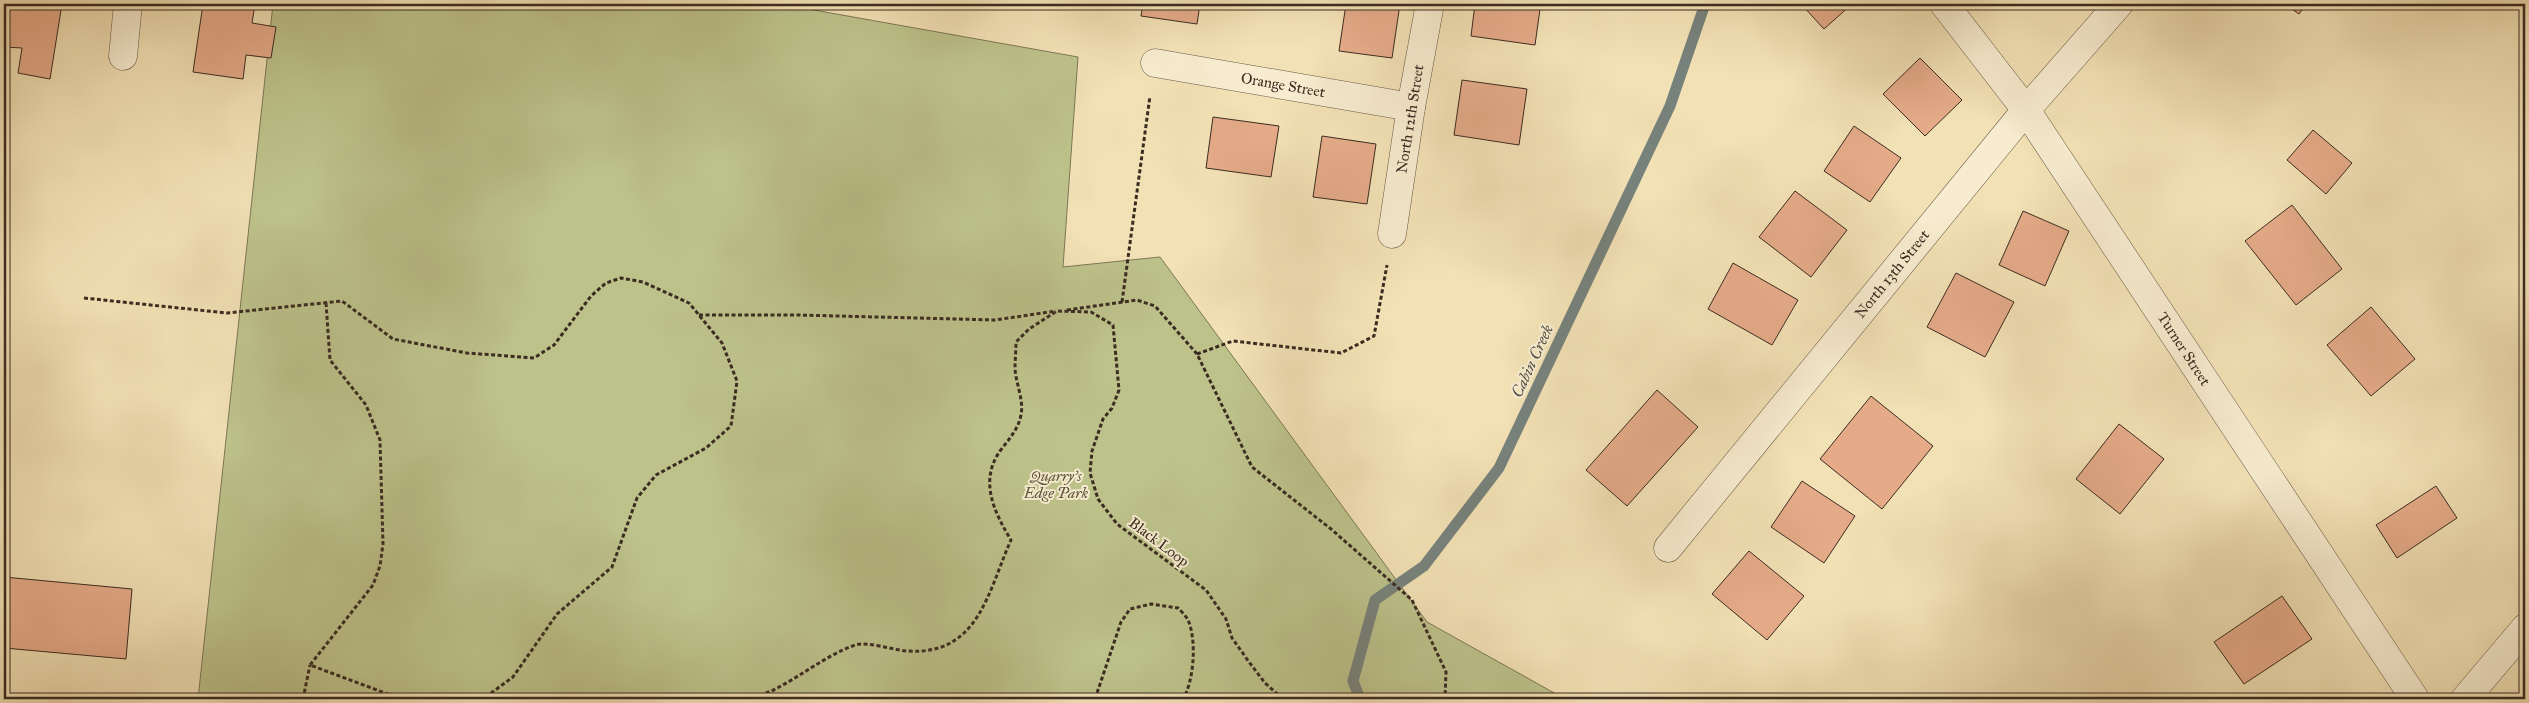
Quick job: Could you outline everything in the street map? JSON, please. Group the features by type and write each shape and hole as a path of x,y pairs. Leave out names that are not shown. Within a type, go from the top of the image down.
{"street":[{"path":"122,56 128,4"},
{"name":"North 12th Street","path":"1392,234 1411,107 1430,4"},
{"name":"Turner Street","path":"1944,4 2026,110 2415,699"},
{"name":"North 13th Street","path":"1668,548 2026,110 2119,4"},
{"name":"Orange Street","path":"1155,63 1411,107"},
{"path":"2465,699 2525,628"}],"path":[{"path":"1122,302 1155,63"},
{"path":"1197,354 1233,341 1342,353 1374,336 1392,234"},
{"path":"84,298 227,313 342,301 393,339 467,353 534,358 554,345 591,296 606,283 621,278 643,282 689,303 722,343 737,382 731,426 706,448 656,475 636,498 612,567 557,614 513,677 483,699"},
{"path":"699,315 798,314 995,320 1137,300 1156,306 1197,354 1252,467 1331,529 1412,600 1446,672 1445,699"},
{"path":"303,699 310,665 373,585 380,566 383,544 380,440 366,405 330,360 326,303"},
{"path":"747,699 777,688 830,656 857,644 908,652 933,650 952,643 967,632 992,590 1011,540 994,512 990,494 991,468 999,452 1016,432 1022,414 1016,370 1016,342 1029,329 1056,311"},
{"name":"Black Loop","path":"1056,311 1091,312 1112,325 1119,390 1112,408 1103,419 1092,450 1090,473 1098,499 1117,524 1206,590 1226,620 1232,638 1265,683 1283,699"},
{"path":"1095,699 1121,622 1130,609 1152,604 1178,608 1188,620 1193,649 1192,665 1183,699"},
{"path":"310,665 401,699"}],"green space":[{"name":"Quarry's Edge Park","path":"273,4 780,4 1078,57 1063,267 1160,257 1427,622 1565,699 198,699"}],"building":[{"path":"4,4 62,4 50,79 18,73 22,48 4,47"},
{"path":"203,4 255,4 252,23 276,27 271,58 246,55 243,79 193,72"},
{"path":"255,4 279,4 279,7"},
{"path":"1143,4 1200,4 1197,24 1141,16"},
{"path":"1346,4 1400,4 1392,58 1339,51"},
{"path":"1475,4 1503,4 1540,9 1535,45 1471,36"},
{"path":"1801,4 1852,4 1824,29"},
{"path":"2285,4 2306,4 2299,14"},
{"path":"1920,58 1962,100 1925,136 1883,94"},
{"path":"1462,80 1527,89 1519,145 1454,135"},
{"path":"1213,117 1279,126 1271,177 1206,168"},
{"path":"1854,126 1901,158 1870,202 1824,171"},
{"path":"2313,130 2352,163 2326,194 2287,160"},
{"path":"1322,136 1376,144 1367,204 1313,197"},
{"path":"1795,191 1847,230 1811,277 1759,237"},
{"path":"2292,205 2342,269 2296,305 2245,241"},
{"path":"2023,211 2069,231 2045,286 1999,265"},
{"path":"1733,263 1798,300 1772,345 1708,309"},
{"path":"1956,273 2014,302 1985,357 1927,327"},
{"path":"2371,307 2415,359 2371,396 2327,345"},
{"path":"1657,390 1698,427 1627,506 1586,470"},
{"path":"1871,396 1933,446 1882,509 1820,459"},
{"path":"2119,424 2164,459 2120,514 2076,479"},
{"path":"1802,481 1855,516 1824,563 1771,527"},
{"path":"2436,486 2457,518 2397,558 2376,525"},
{"path":"1749,551 1804,596 1767,640 1712,594"},
{"path":"4,577 132,589 126,659 4,648"},
{"path":"2282,596 2312,639 2244,684 2214,642"}],"waterway":[{"name":"Cabin Creek","path":"1360,699 1353,681 1375,600 1424,566 1499,468 1670,106 1705,4"}]}
